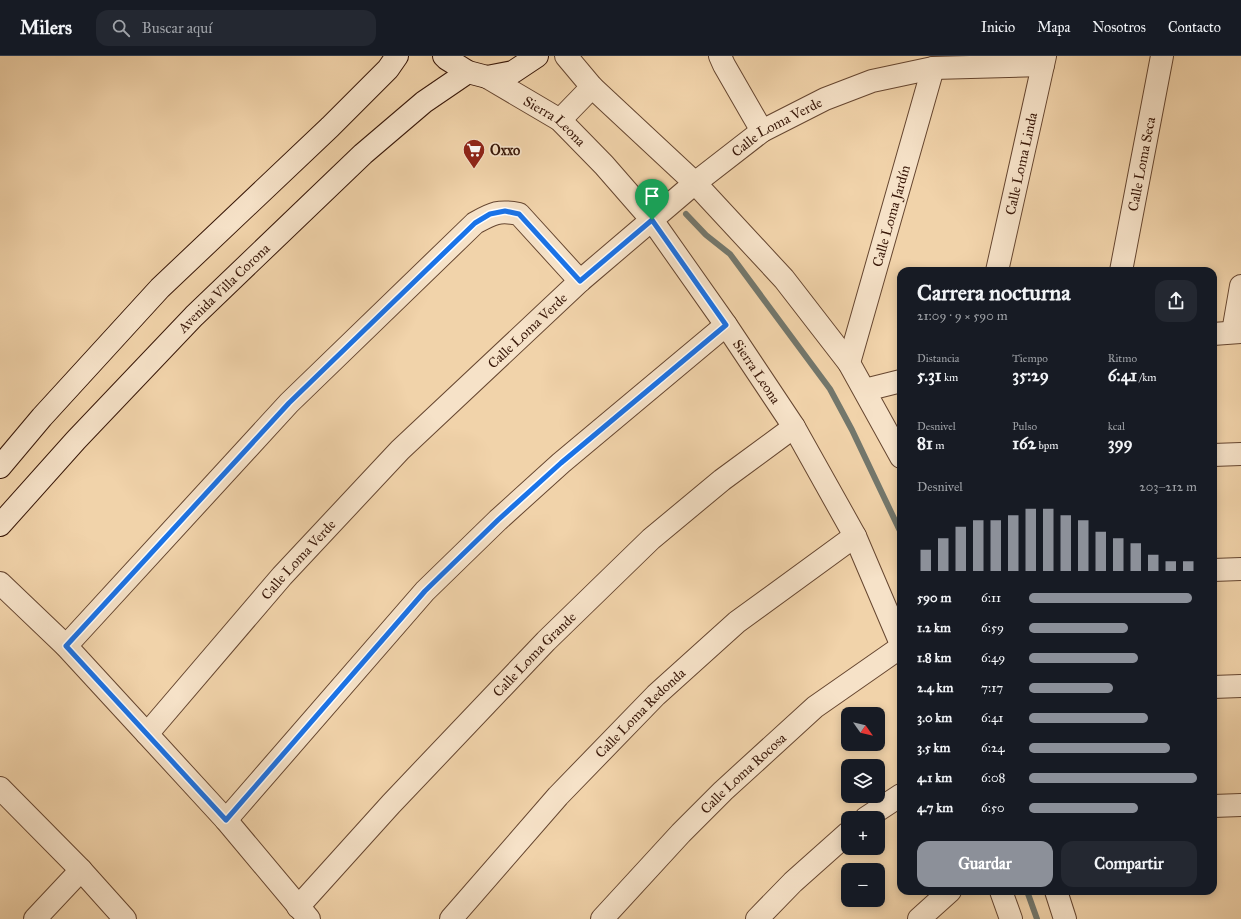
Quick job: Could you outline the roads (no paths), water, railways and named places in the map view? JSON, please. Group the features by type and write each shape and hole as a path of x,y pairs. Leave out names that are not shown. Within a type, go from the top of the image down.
{"street":[{"path":"0,468 42,417 160,288 330,127 388,69 397,56"},
{"name":"Sierra Leona","path":"444,56 447,60 560,120 604,166 652,220 726,325 794,427 855,536 897,636"},
{"path":"477,75 513,72 537,56"},
{"path":"566,56 592,87 695,183 784,279 850,363 897,450"},
{"path":"720,56 762,130"},
{"name":"Calle Loma Seca","path":"1122,267 1162,56"},
{"name":"Calle Loma Verde","path":"147,734 282,576 400,450 580,281 695,183 762,130 825,99 872,81 933,68 1044,60"},
{"name":"Calle Loma Linda","path":"998,267 1044,60"},
{"name":"Calle Loma Jardín","path":"850,363 933,68"},
{"name":"Avenida Villa Corona","path":"0,525 76,440 194,316 363,154 424,102 477,75"},
{"path":"560,120 592,87"},
{"path":"66,646 289,403 475,223 490,214 505,211 519,214 580,281"},
{"path":"1229,333 1241,286"},
{"path":"226,820 425,591 498,520 561,463 726,325"},
{"path":"865,390 897,382"},
{"name":"Calle Loma Grande","path":"304,913 391,804 546,641 646,544 722,480 794,427"},
{"path":"1217,455 1241,454"},
{"name":"Calle Loma Redonda","path":"451,919 558,796 656,695 737,622 855,536"},
{"path":"1217,570 1241,569"},
{"path":"0,583 66,646 226,820 304,913"},
{"name":"Calle Loma Rocosa","path":"602,919 681,833 723,790 815,707 897,649"},
{"path":"1217,687 1241,686"},
{"path":"0,788 81,870 125,919"},
{"path":"877,811 897,798"},
{"path":"1217,806 1241,805"},
{"path":"757,919 793,882 841,839"},
{"path":"35,919 81,870"},
{"path":"919,919 946,895"},
{"path":"1002,895 1011,919"},
{"path":"1057,895 1065,919"}],"waterway":[{"path":"686,214 706,235 730,254 830,389 852,430 897,525"},
{"path":"1028,895 1037,919"}],"place":[{"name":"Oxxo","path":"474,170"}]}
